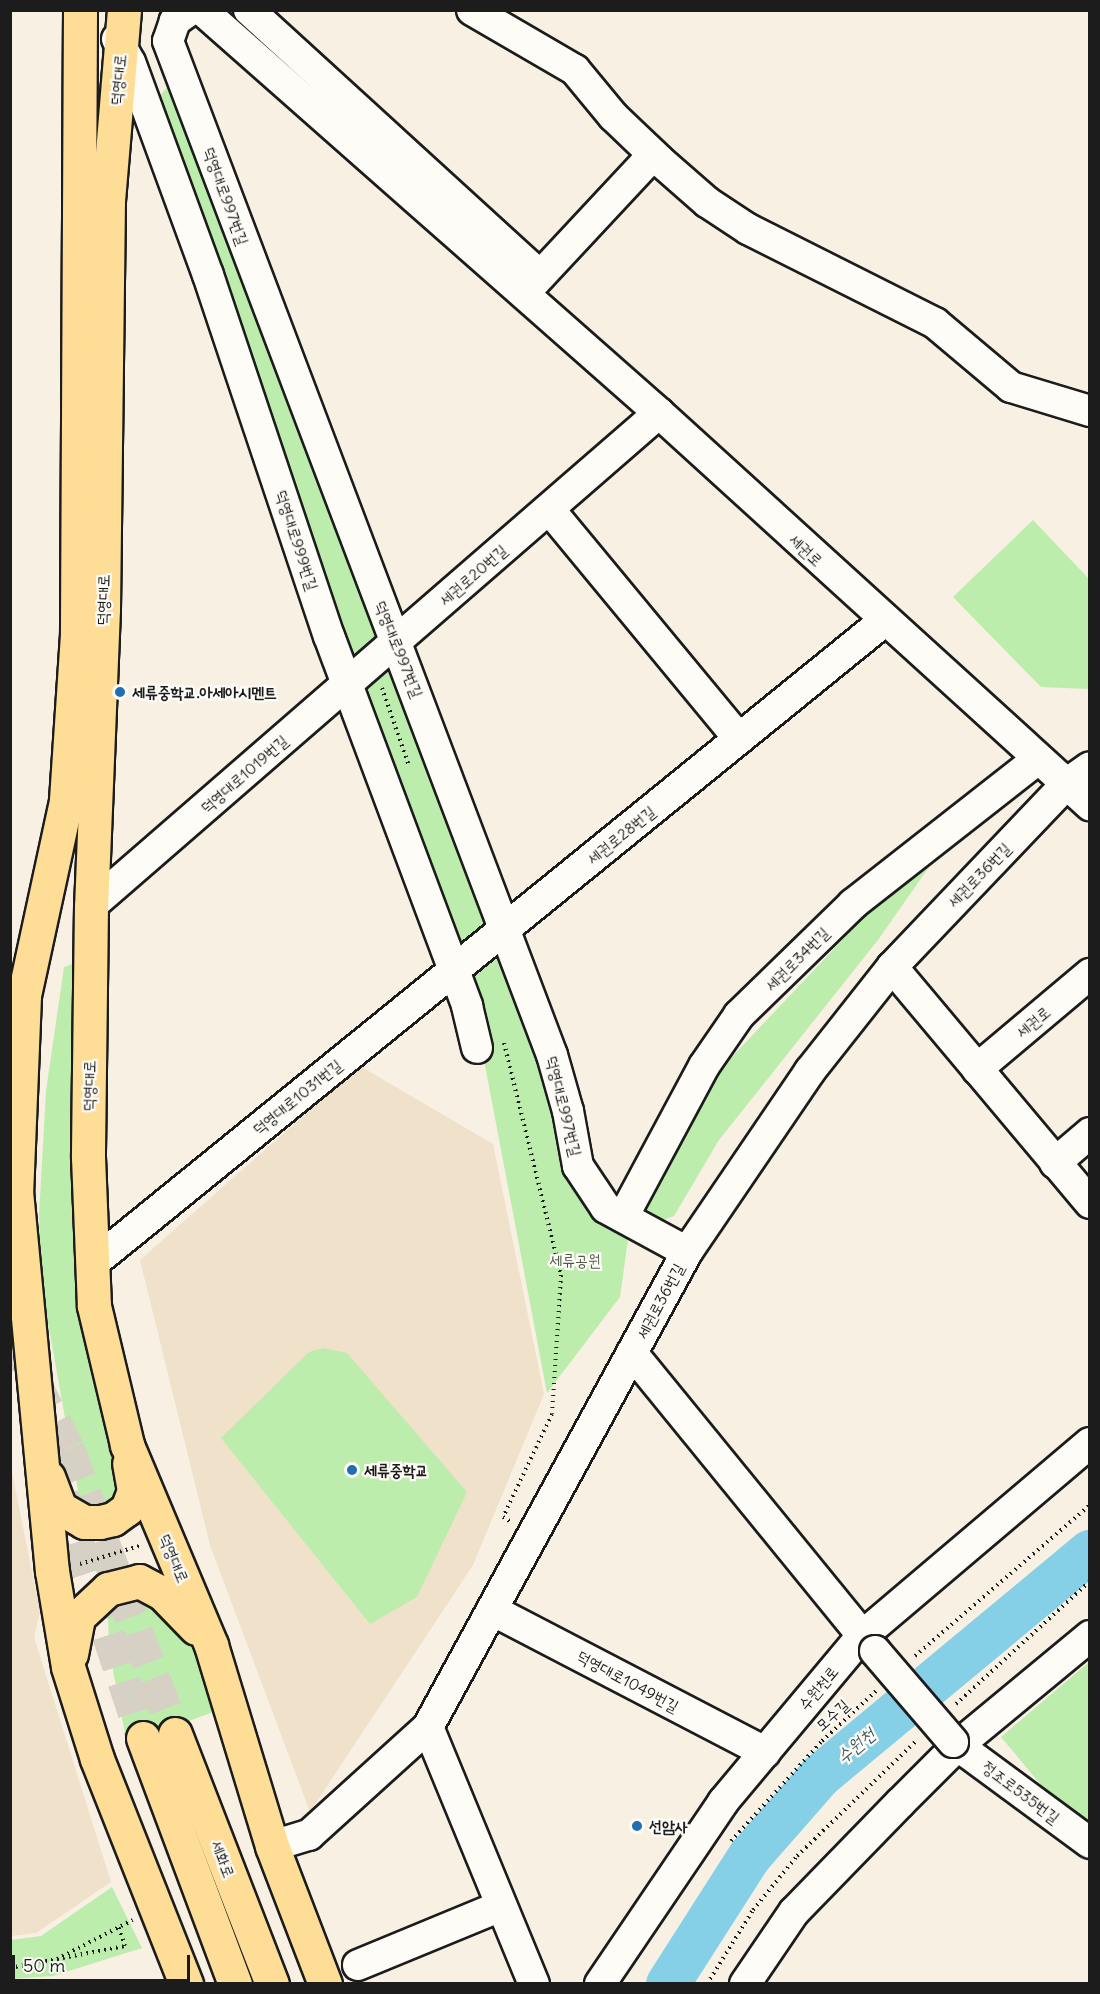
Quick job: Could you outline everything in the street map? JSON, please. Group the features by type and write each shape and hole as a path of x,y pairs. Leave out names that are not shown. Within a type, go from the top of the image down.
{"main road":[{"name":"덕영대로","path":"80,10 77,634 66,801 24,996 16,1191 52,1571 68,1667 97,1759 186,1983"},
{"name":"덕영대로","path":"80,145 88,10"},
{"name":"덕영대로","path":"118,25 108,200 103,609 91,906 88,1157 94,1306 127,1445 211,1645 272,1846 325,1983"},
{"path":"41,1458 60,1508 84,1522 100,1522 113,1519 127,1509 134,1491 127,1445"},
{"path":"68,1667 78,1617 108,1589 139,1581 163,1594 211,1645"},
{"name":"세화로","path":"175,1734 272,1983"},
{"name":"세화로","path":"143,1738 235,1983"}],"street":[{"name":"덕영대로997번길","path":"190,10 174,21 168,41 267,309 397,642 503,931 552,1055 568,1111 578,1166 606,1208 687,1252"},
{"path":"202,10 532,285"},
{"path":"249,10 532,285"},
{"path":"472,10 574,70 613,116 653,155 707,202 748,229 934,323 1011,387 1089,411"},
{"name":"덕영대로999번길","path":"118,25 212,286 346,685 453,969 477,1048"},
{"path":"532,285 653,155"},
{"name":"세권로","path":"532,285 659,414 1089,806"},
{"name":"세권로20번길","path":"397,642 659,414"},
{"path":"549,509 739,739"},
{"name":"세권로28번길","path":"503,931 884,621"},
{"name":"덕영대로1019번길","path":"91,906 397,642"},
{"name":"세권로34번길","path":"623,1216 704,1066 739,1015 853,904 1038,759"},
{"name":"세권로36번길","path":"944,1741 632,1353 687,1252 810,1071 892,966 1066,784 1089,767"},
{"name":"덕영대로1031번길","path":"92,1264 453,969 503,931"},
{"path":"892,966 1089,1203"},
{"name":"세권로","path":"977,1069 1089,974"},
{"path":"1055,1163 1089,1133"},
{"path":"272,1846 309,1836 428,1727 632,1353"},
{"name":"수원천로","path":"600,1983 723,1802 765,1752 868,1644 1089,1443"},
{"name":"덕영대로1049번길","path":"492,1610 765,1752"},
{"path":"745,1983 794,1912 944,1741 1089,1636"},
{"path":"428,1727 534,1983"},
{"name":"정조로535번길","path":"944,1741 988,1765 1089,1843"},
{"path":"358,1965 501,1906"}],"path":[{"path":"912,1658 1089,1505"},
{"path":"79,1564 150,1543"},
{"path":"949,1710 1089,1581"},
{"name":"모수길","path":"726,1848 822,1740 879,1688"},
{"path":"708,1983 753,1910 797,1856 944,1741"},
{"path":"10,1968 51,1962 124,1946 118,1926 51,1962"}],"shaded area":[{"name":"세류중학교","path":"360,1066 493,1144 544,1394 473,1565 310,1812 210,1545 140,1260"},
{"path":"11,1467 40,1612 34,1637 111,1882 36,1933 11,1936"}],"green space":[{"name":"세류공원","path":"172,82 507,971 574,1166 629,1232 620,1297 547,1393 474,1007 153,103"},
{"path":"1033,520 1089,579 1089,689 1041,687 953,597"},
{"path":"929,867 878,940 719,1140 674,1216 657,1222 644,1218 643,1203 684,1125 729,1060 868,913"},
{"path":"75,963 120,1490 106,1501 79,1496 42,1289 39,1215 46,1091 64,967"},
{"path":"323,1348 347,1353 467,1492 417,1597 370,1624 221,1438 309,1352"},
{"path":"139,1593 187,1626 213,1712 127,1744 109,1649 108,1618 115,1604"},
{"path":"1089,1662 1089,1818 1077,1828 1001,1737"},
{"path":"112,1887 142,1948 53,1976 11,1979 11,1940 41,1936"}],"waterway":[{"name":"수원천","path":"668,1984 750,1856 820,1776 1090,1552"}],"tunnel":[{"path":"10,1335 68,1448 175,1734"},
{"path":"62,1495 143,1738"}],"place":[{"name":"세류중학교.아세아시멘트","path":"120,692"},
{"name":"세류중학교","path":"352,1470"},
{"name":"선암사","path":"637,1826"}]}
